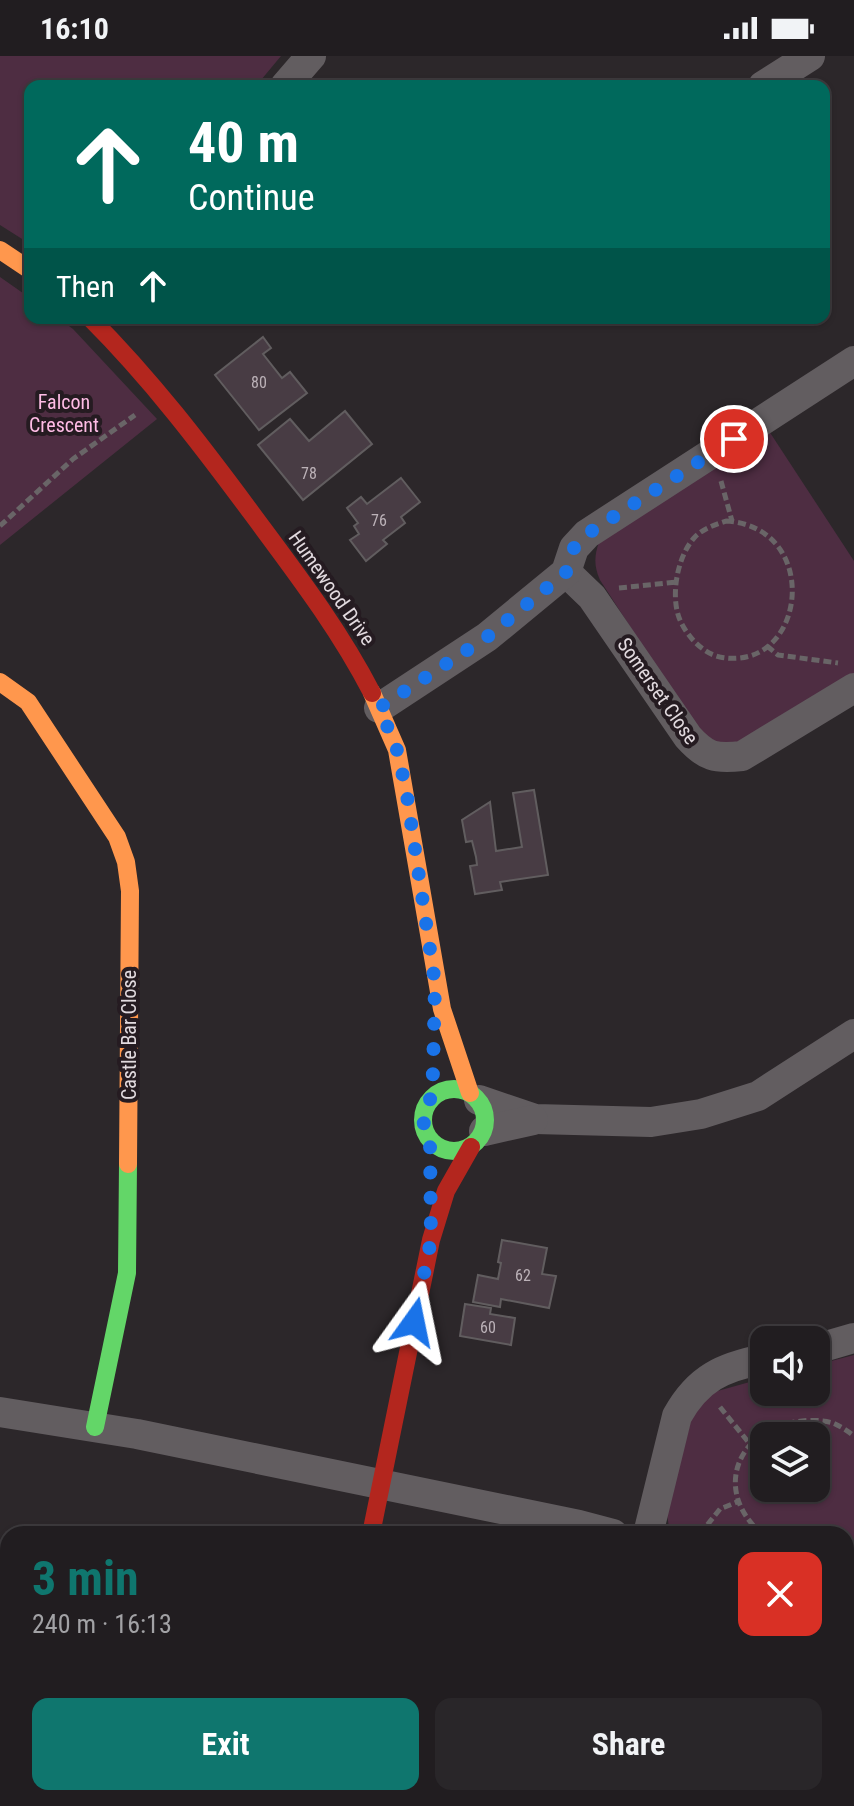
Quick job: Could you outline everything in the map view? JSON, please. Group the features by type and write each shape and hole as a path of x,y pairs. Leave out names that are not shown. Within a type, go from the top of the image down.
{"street":[{"path":"290,80 311,56"},
{"path":"772,80 810,56"},
{"path":"0,250 24,266"},
{"name":"Humewood Drive","path":"97,324 163,397 335,625 352,652 396,746 406,789 435,983 453,1047 474,1096"},
{"path":"379,708 487,637 566,572 574,548 587,534 854,361"},
{"name":"Somerset Close","path":"566,572 592,597 688,737 703,753 725,758 742,756 852,677"},
{"name":"Castle Bar Close","path":"0,682 28,702 117,837 126,862 130,891 127,1273 95,1427"},
{"name":"Humewood Drive","path":"434,1050 435,983"},
{"path":"430,1100 449,1089 535,1119 651,1122 701,1114 758,1096 854,1034"},
{"path":"431,1240 430,1141 423,1121 430,1100 433,1073"},
{"path":"373,1526 431,1240 446,1191 486,1120 474,1096"},
{"path":"430,1141 449,1151 535,1119"},
{"path":"830,1345 854,1338"},
{"path":"650,1526 677,1416 687,1398 701,1383 721,1371 750,1363"},
{"path":"0,1412 95,1427 583,1526"}],"path":[{"path":"0,526 73,459 163,397"},
{"path":"710,455 732,521"},
{"path":"732,521 746,523 775,541 789,564 792,608 782,630 767,646 745,656 727,658 714,655 689,635 680,620 675,594 677,582 686,549 694,537 709,526 732,521"},
{"path":"592,597 613,589 677,582"},
{"path":"767,646 778,655 829,661 852,677"},
{"path":"701,1383 749,1443"},
{"path":"754,1526 737,1502 736,1473 749,1443 775,1427 806,1420 832,1423 854,1436"},
{"path":"706,1526 720,1509 737,1502"}],"green space":[{"path":"0,56 281,56 261,80 24,80 24,240 0,225"},
{"name":"Falcon Crescent","path":"0,277 24,294 24,324 66,324 157,419 0,545"},
{"path":"767,428 854,561 854,676 756,740 725,746 698,732 600,580 596,557 599,542"},
{"path":"854,1355 854,1526 669,1526 667,1514 693,1412 714,1392 750,1382 750,1406 830,1406 830,1361"}],"building":[{"path":"263,337 271,348 263,354 282,378 290,372 307,393 259,430 215,375"},
{"path":"345,411 372,444 303,500 258,445 290,419 309,441"},
{"path":"401,478 420,502 401,517 405,523 383,540 387,544 366,561 350,540 359,534 354,526 358,523 347,508 361,497 367,504"},
{"path":"534,790 548,875 500,882 502,890 475,894 470,866 477,865 476,857 472,841 466,842 462,820 490,802 496,851 522,847 513,793"},
{"path":"502,1240 547,1248 542,1274 556,1276 549,1308 501,1299 500,1307 473,1302 478,1275 498,1279"},
{"path":"465,1304 491,1308 490,1314 515,1318 511,1345 460,1336"}],"traffic: fast":[{"path":"448,1089 460,1089 476,1098 483,1108 485,1120 483,1132 476,1142 460,1151 448,1151 428,1137 423,1126 423,1114 437,1094 448,1089"},
{"path":"95,1427 127,1273 128,1164"}],"traffic: slow":[{"path":"0,250 24,266"},
{"path":"0,682 28,702 117,837 126,862 130,891 128,1164"},
{"path":"372,693 397,750 442,1009 470,1093"}],"traffic: jam":[{"path":"96,324 155,389 234,489 346,646 372,693"},
{"path":"373,1526 431,1240 446,1191 471,1147"}],"route":[{"path":"414,1322 431,1240 430,1141 423,1121 430,1100 433,1073 435,983 406,789 396,746 379,708 487,637 566,572 574,548 587,534 734,439"}]}
